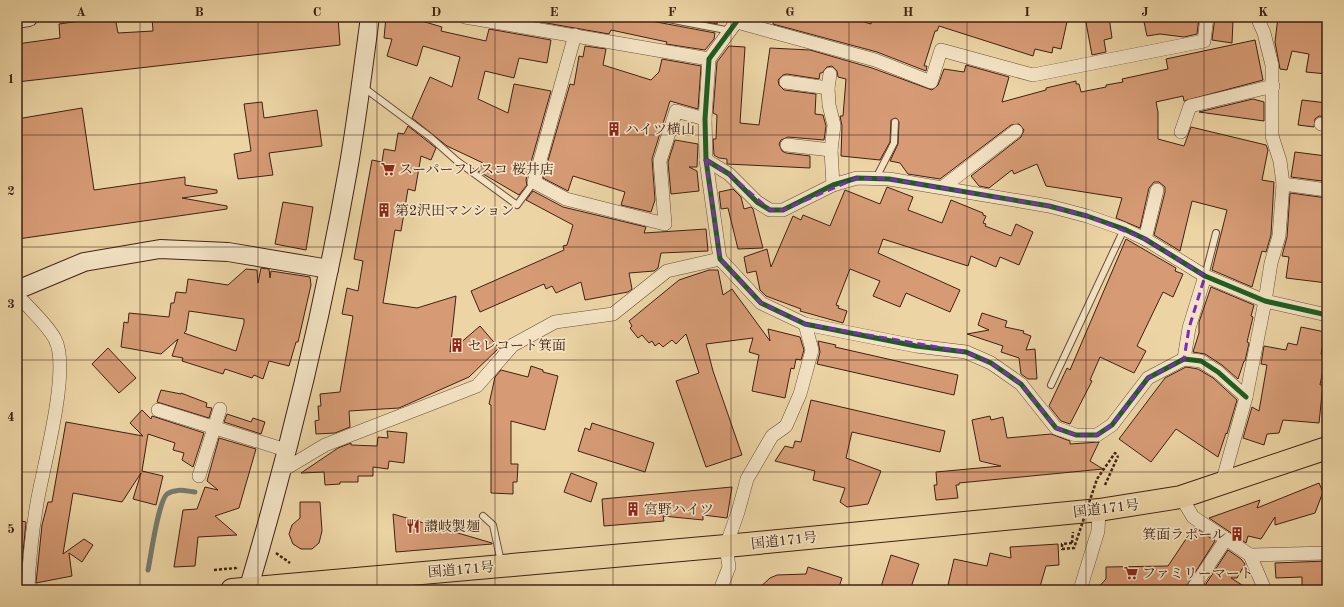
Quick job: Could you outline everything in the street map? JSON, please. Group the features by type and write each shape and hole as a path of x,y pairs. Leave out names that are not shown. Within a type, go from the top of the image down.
{"highway":[{"name":"国道171号","path":"243,589 302,587 502,566 1099,510 1181,497 1327,448"}],"street":[{"path":"17,19 29,17"},
{"path":"243,589 280,472 305,379 329,269 348,168 370,17"},
{"path":"465,17 709,59"},
{"path":"1207,17 1204,41 1032,75 941,50 931,82 875,60 736,23 709,59 706,119 706,160 720,259 760,303 805,324 916,346 966,352 990,363 1021,384 1056,428 1076,435 1097,435 1112,425 1148,378 1184,359 1201,361 1218,372 1246,397"},
{"path":"1222,484 1246,397 1265,301 1270,263 1278,236 1283,184 1280,161 1272,136 1272,65 1264,33 1256,17"},
{"path":"575,35 534,182 566,198 665,224 660,161 676,111 706,119"},
{"path":"830,74 828,88 829,105 834,125 831,150 833,185"},
{"path":"786,82 828,88"},
{"path":"1181,132 1190,106 1273,86"},
{"path":"943,188 1016,131"},
{"path":"787,145 831,150"},
{"path":"706,160 729,174 757,202 770,210 783,210 833,185 857,178 876,178 1049,206 1087,216 1124,229 1145,239 1205,276 1265,301 1327,315"},
{"path":"1283,184 1327,190"},
{"path":"1145,239 1157,190"},
{"path":"17,290 84,262 160,248 228,252 329,269"},
{"path":"280,472 325,445 477,386 513,345 555,322 613,314 667,270 720,259"},
{"path":"1184,359 1189,328 1205,276"},
{"path":"17,300 24,302 55,339 61,360 60,385 29,554 28,590"},
{"path":"720,590 728,567 726,546 738,512 747,479 772,436 786,426 800,394 812,350 805,324"},
{"path":"199,476 220,409"},
{"path":"158,410 286,450"},
{"path":"1181,497 1193,517 1250,555 1265,590"},
{"path":"1080,590 1098,531 1099,510"},
{"path":"1192,590 1226,539"},
{"path":"1250,555 1327,553"}],"lane":[{"path":"658,17 736,23"},
{"path":"360,84 430,137 457,161 516,205 534,182"},
{"path":"876,178 894,143 895,122"},
{"path":"1051,385 1124,229"},
{"path":"1205,276 1216,233"},
{"path":"482,516 493,526 502,566"}],"path":[{"path":"1083,532 1072,532 1072,543 1062,544 1062,549 1074,548 1097,479 1115,453 1118,456 1105,485"},
{"path":"275,552 290,563"},
{"path":"214,570 236,568 238,563"}],"highlighted area":[{"path":"706,160 729,174 770,210 783,210 857,178 889,179 1049,206 1087,216 1145,239 1205,276 1189,328 1184,359 1148,378 1112,425 1097,435 1076,435 1056,428 1021,384 991,363 966,352 805,324 761,303 720,259"}],"building":[{"path":"115,17 118,33 153,31 152,17 198,17 199,20 232,17 338,17 340,45 17,82 17,44 60,38 59,24"},
{"path":"386,17 408,17 442,27 441,31 486,41 489,29 551,40 547,63 519,58 514,78 485,71 478,99 508,113 514,84 551,91 526,180 527,185 519,195 478,171 483,163 447,146 412,118 430,77 452,87 460,57 423,46 417,66 387,56 392,39 384,38"},
{"path":"512,17 630,17 715,33 714,39 705,50 666,44 667,42 611,30 609,34"},
{"path":"682,17 718,17 717,24"},
{"path":"774,17 847,17 871,24 873,17 1068,17 1061,49 1053,47 1052,53 1035,49 1033,56 939,26 937,31 935,31 924,66 927,66 926,71 877,52 773,24"},
{"path":"1085,17 1109,17 1112,38 1104,40 1106,52 1092,55"},
{"path":"1143,17 1199,17 1197,34 1184,37 1160,34 1147,36"},
{"path":"1215,17 1233,20 1232,43 1212,40"},
{"path":"1278,17 1327,17 1327,74 1306,72 1309,54 1292,51 1287,70 1280,69 1275,42"},
{"path":"1255,40 1263,80 1184,101 1183,96 1156,102 1158,112 1158,139 1184,146 1191,127 1266,145 1268,150 1262,180 1274,182 1271,235 1266,252 1262,251 1252,287 1212,270 1227,210 1192,201 1180,251 1154,235 1165,192 1165,187 1159,182 1154,182 1149,188 1140,228 1116,218 1122,198 1046,186 1037,164 1014,174 1012,170 989,188 979,186 971,176 1021,137 1024,130 1019,124 1011,125 940,179 908,174 900,163 890,161 898,144 899,122 896,118 891,120 890,142 880,160 841,156 842,126 840,116 843,116 846,79 838,77 837,71 832,66 827,67 822,73 820,73 819,79 787,74 783,75 778,80 779,85 784,90 816,94 815,114 823,115 826,126 824,140 788,137 781,140 779,144 782,151 786,153 810,156 810,168 727,164 727,159 719,158 714,155 713,139 716,139 717,115 713,113 717,62 729,46 745,47 740,123 759,125 770,48 810,50 872,68 932,90 938,85 944,69 964,72 966,65 1009,77 1002,102 1046,90 1046,88 1076,81 1076,84 1079,84 1081,92 1106,87 1106,85 1123,82 1122,79 1168,69 1166,59"},
{"path":"585,46 606,49 603,65 651,80 659,72 662,59 701,66 698,109 670,101 652,159 655,200 651,212 621,205 625,192 573,176 568,191 543,178 570,84 574,85 579,56 583,57"},
{"path":"1253,99 1264,102 1264,121 1199,112"},
{"path":"1302,100 1327,103 1327,117 1319,116 1315,119 1314,127 1298,125"},
{"path":"262,102 264,118 317,110 322,146 269,153 273,175 238,179 234,154 251,151 244,104"},
{"path":"82,108 94,190 185,177 185,185 217,190 217,193 182,198 227,206 227,209 18,239 17,119"},
{"path":"408,126 436,148 431,160 421,156 415,191 408,189 401,231 395,230 383,303 417,308 456,296 450,352 480,326 499,348 469,377 399,408 349,411 350,427 335,433 316,434 315,421 319,420 318,406 321,406 320,394 340,392 353,316 342,314 347,288 358,291 363,261 354,259 372,160 382,162 384,149 395,151 398,133 404,134"},
{"path":"675,140 698,144 697,167 689,167 697,171 699,191 671,194 668,162"},
{"path":"1295,152 1326,156 1322,181 1291,177"},
{"path":"887,187 913,197 908,210 942,223 951,200 983,213 983,215 986,216 983,223 986,224 985,226 1011,236 1016,224 1033,232 1019,265 1000,257 996,267 971,256 968,266 883,239 878,253 960,290 950,312 906,293 900,307 873,296 880,281 850,269 836,305 839,306 838,308 847,311 843,323 800,311 801,309 766,296 760,290 756,271 747,273 744,257 767,249 771,267 793,216 801,220 803,215 830,226 845,190 880,204"},
{"path":"733,189 741,197 744,209 751,207 753,209 763,248 738,249 728,208 721,209 719,192"},
{"path":"533,191 563,207 646,227 644,233 706,229 708,251 661,253 658,268 654,271 629,273 632,289 628,292 585,300 581,282 556,293 552,286 546,289 544,284 480,312 471,291 564,250 563,246 567,245 573,225 526,200"},
{"path":"1290,193 1327,198 1327,283 1286,278 1289,257 1282,256 1287,237"},
{"path":"283,202 313,207 306,250 275,244"},
{"path":"1126,239 1176,268 1175,271 1183,274 1173,297 1163,292 1137,346 1146,351 1134,373 1100,357 1090,380 1092,381 1070,424 1061,421 1049,406 1067,368 1070,370"},
{"path":"261,268 269,269 270,278 271,271 310,277 311,285 298,342 296,342 289,366 269,361 263,379 254,375 252,378 225,369 223,374 182,361 183,358 172,356 178,339 161,354 121,347 124,322 128,323 129,313 169,317 171,303 174,303 176,292 186,293 188,279 228,285 246,269 257,270 258,283","holes":["189,311 244,319 236,351 184,333 186,331"]},
{"path":"709,270 718,270 723,295 732,289 770,341 768,329 800,337 804,350 801,360 796,359 794,369 791,368 785,398 752,391 759,355 749,352 753,338 706,344 713,371 742,455 706,467 676,381 699,373 686,334 676,344 672,340 663,347 659,343 655,346 652,341 649,343 642,335 638,338 630,328 632,326 629,321 679,280"},
{"path":"1211,287 1254,305 1251,316 1253,317 1247,342 1249,343 1245,361 1238,379 1222,365 1205,354 1193,352 1199,333 1199,322"},
{"path":"982,313 1007,321 1005,327 1024,331 1023,333 1031,336 1026,350 1035,349 1037,379 1028,379 1021,374 1019,358 1001,352 1003,346 967,334 989,330 978,325"},
{"path":"1301,327 1325,332 1321,354 1326,355 1320,385 1323,385 1319,423 1283,420 1279,433 1267,434 1264,445 1243,438 1252,407 1259,411 1267,365 1261,364 1264,346 1286,350 1288,343 1297,345"},
{"path":"818,341 836,345 835,347 958,375 954,395 817,364 820,352"},
{"path":"108,348 136,378 119,393 92,364"},
{"path":"531,366 543,370 543,372 558,376 545,430 511,421 511,464 518,464 517,482 513,482 513,494 491,493 491,405 489,404 495,377 501,370 528,377"},
{"path":"1186,367 1198,369 1213,378 1237,400 1227,434 1226,433 1218,457 1176,429 1151,462 1119,439 1165,378"},
{"path":"161,390 181,393 207,403 206,407 212,408 209,418 157,402"},
{"path":"811,400 945,431 940,452 852,432 846,458 881,471 868,504 847,507 840,502 845,488 813,480 815,471 775,461 785,446 793,448 795,441 801,442"},
{"path":"142,410 151,419 152,416 204,433 193,467 182,460 184,453 173,450 175,443 148,434 142,471 163,476 156,505 133,499 141,473 122,502 73,493 63,554 84,539 93,545 82,562 69,553 72,576 36,583 42,525 48,502 52,502 66,422 143,436 130,423"},
{"path":"227,414 251,422 253,418 265,422 261,434 224,422"},
{"path":"990,416 991,420 1003,417 1007,438 1051,434 1070,441 1070,444 1099,442 1090,461 1103,469 959,483 959,485 956,485 958,498 936,500 934,485 937,485 936,472 1001,466 980,461 972,420"},
{"path":"592,423 654,443 645,472 578,451 585,428 590,430"},
{"path":"387,431 407,433 404,463 389,461 388,469 373,467 373,476 358,476 358,482 340,482 340,484 325,485 324,472 301,473 338,448 351,443 351,445 377,446 378,437 388,438"},
{"path":"219,438 256,449 239,508 215,516 237,535 198,537 195,566 174,567 183,510 197,509 205,487 218,490 207,481"},
{"path":"571,473 597,483 591,502 564,492"},
{"path":"1319,483 1323,492 1315,513 1275,525 1275,517 1261,539 1248,536 1246,543 1209,518 1260,500 1257,508"},
{"path":"732,487 727,518 703,515 703,520 663,516 664,521 604,526 602,499"},
{"path":"300,502 320,502 322,531 319,543 312,549 301,549 293,544 289,534 292,525 300,518"},
{"name":"讃岐製麺","path":"393,514 492,543 492,544 396,552"},
{"path":"17,520 26,522 20,584 17,584"},
{"path":"1194,527 1215,541 1184,590 1096,590 1106,579 1106,567 1168,566"},
{"path":"1058,544 1059,565 1046,566 1039,590 971,590 948,585 954,559 987,566 990,553 1011,558 1010,547"},
{"path":"1228,550 1241,559 1245,564 1237,578 1231,578 1250,590 1202,590"},
{"path":"891,555 919,564 910,590 880,590"},
{"path":"1327,561 1327,590 1311,590 1311,586 1302,586 1302,577 1276,578 1275,563"},
{"path":"808,567 842,578 838,590 757,590 770,578 777,575 806,574"}],"waterway":[{"path":"148,570 158,518 167,494 173,491 181,490 195,492"}],"cycle path":[{"path":"740,17 709,59 705,119 706,160 720,259 761,303 805,324 916,346 966,352 991,363 1021,384 1056,428 1076,435 1097,435 1112,425 1148,378 1184,359 1201,361 1218,372 1246,397"},
{"path":"706,160 729,174 757,202 770,210 783,210 833,185 857,178 889,179 1049,206 1087,216 1124,229 1145,239 1205,276 1265,301 1327,315"}],"place":[{"name":"ハイツ横山","path":"614,129"},
{"name":"スーパーフレスコ 桜井店","path":"388,169"},
{"name":"第2沢田マンション","path":"384,210"},
{"name":"セレコート箕面","path":"457,345"},
{"name":"宮野ハイツ","path":"633,509"},
{"name":"讃岐製麺","path":"413,526"},
{"name":"箕面ラポール","path":"1237,534"},
{"name":"ファミリーマート","path":"1131,573"}]}
